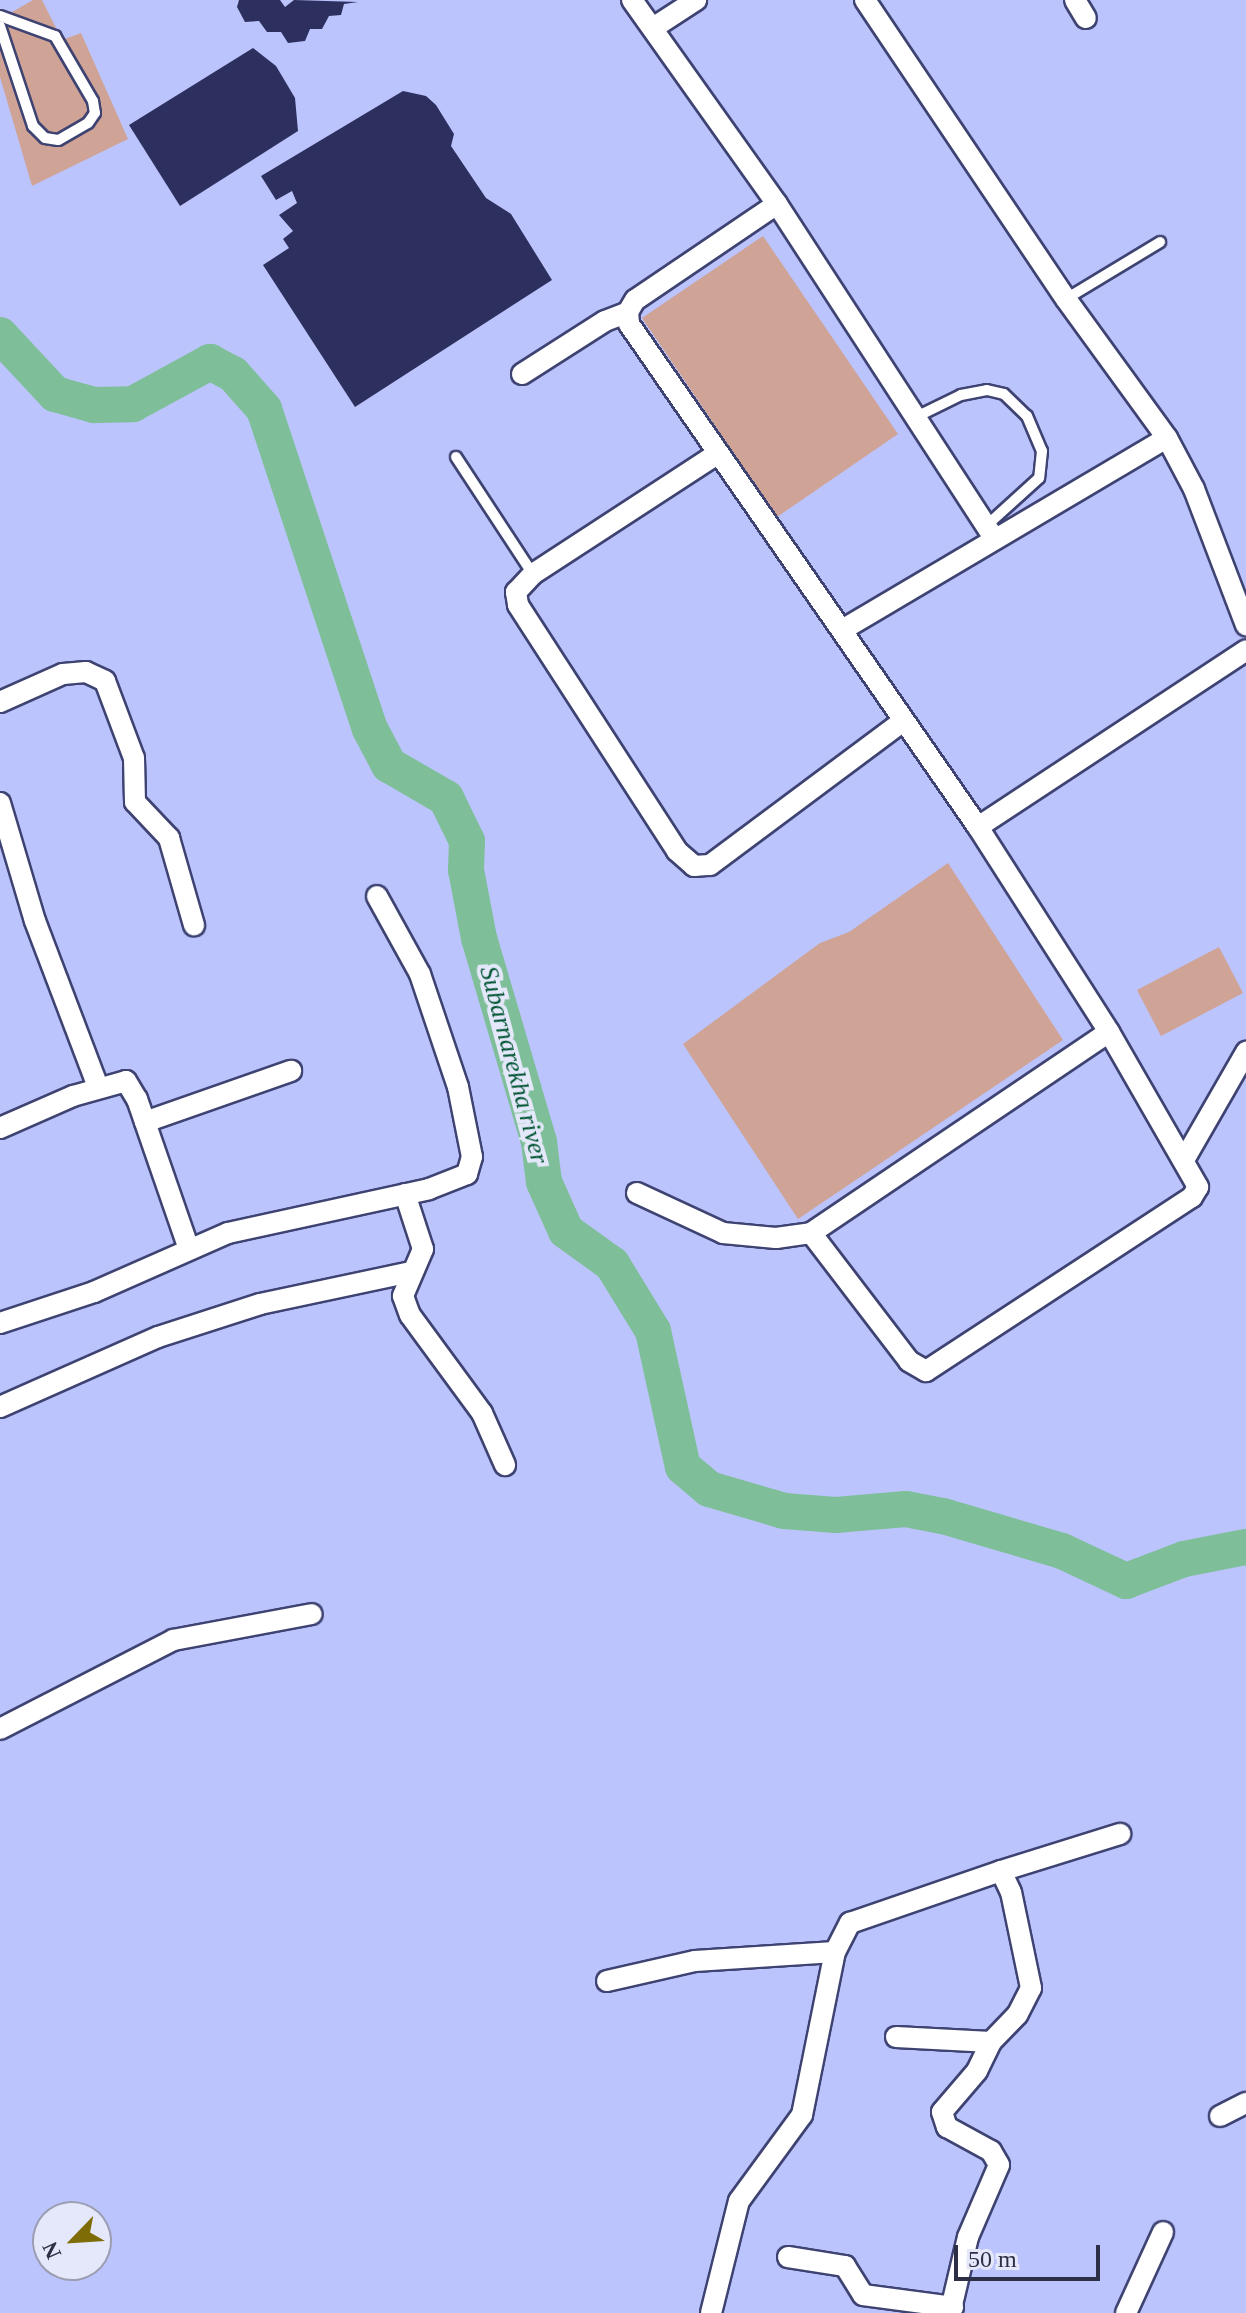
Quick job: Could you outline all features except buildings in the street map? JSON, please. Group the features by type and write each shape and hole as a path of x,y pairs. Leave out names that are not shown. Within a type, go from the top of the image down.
{"street":[{"path":"632,0 656,26 777,204 990,532"},
{"path":"656,26 696,0"},
{"path":"865,0 1066,299 1167,438 1211,530 1246,625"},
{"path":"1075,0 1086,18"},
{"path":"522,374 628,312 658,283 777,204"},
{"path":"628,312 629,324 717,454 978,827 1109,1032 1198,1187 1192,1197 926,1371 909,1361 811,1233"},
{"path":"842,630 990,532 1167,438"},
{"path":"717,454 533,574 516,592 518,605 677,851 694,866 710,865 903,721"},
{"path":"978,827 1246,650"},
{"path":"0,702 63,674 86,672 105,681 134,758 135,802 169,838 194,925"},
{"path":"0,803 35,921 98,1087"},
{"path":"0,1323 94,1292 228,1233 460,1179 472,1157 462,1101 420,974 377,896"},
{"path":"637,1193 723,1233 776,1238 811,1233 1109,1032"},
{"path":"1184,1160 1246,1052"},
{"path":"145,1122 291,1071"},
{"path":"0,1128 98,1087 120,1080 130,1084 189,1249"},
{"path":"405,1194 423,1249 423,1259 410,1272 403,1296 410,1315 482,1413 505,1465"},
{"path":"0,1407 158,1337 260,1304 410,1272"},
{"path":"0,1729 173,1640 312,1614"},
{"path":"711,2313 739,2201 802,2115 835,1952 850,1923 1120,1834"},
{"path":"788,2257 845,2266 863,2295 952,2310 968,2237 999,2165 991,2151 947,2127 942,2112 977,2071 991,2042 1017,2015 1031,1988 1011,1892 1001,1871"},
{"path":"607,1981 710,1959 835,1952"},
{"path":"896,2037 991,2042"},
{"path":"1220,2116 1246,2103"},
{"path":"1126,2313 1163,2232"}],"lane":[{"path":"0,16 55,36 93,101 95,113 88,123 58,140 39,132 25,107 0,26"},
{"path":"1066,299 1160,242"},
{"path":"914,418 961,395 987,390 1004,394 1027,416 1042,451 1039,478 990,532"},
{"path":"456,457 533,574"}],"shaded area":[{"path":"33,0 42,0 62,40 81,33 128,139 32,186 0,77 0,19"},
{"path":"763,236 898,434 777,517 642,318"},
{"path":"948,863 1063,1040 798,1219 683,1044 820,943 849,932"},
{"path":"1219,947 1243,993 1161,1036 1137,990"}],"waterway":[{"name":"Subarnarekha river","path":"0,335 55,394 94,405 133,404 210,362 233,374 264,409 370,729 389,765 446,798 467,841 466,870 479,938 539,1142 544,1182 566,1231 612,1264 653,1331 683,1467 709,1489 784,1511 836,1515 906,1509 943,1516 1062,1551 1126,1581 1184,1559 1246,1547"}]}
